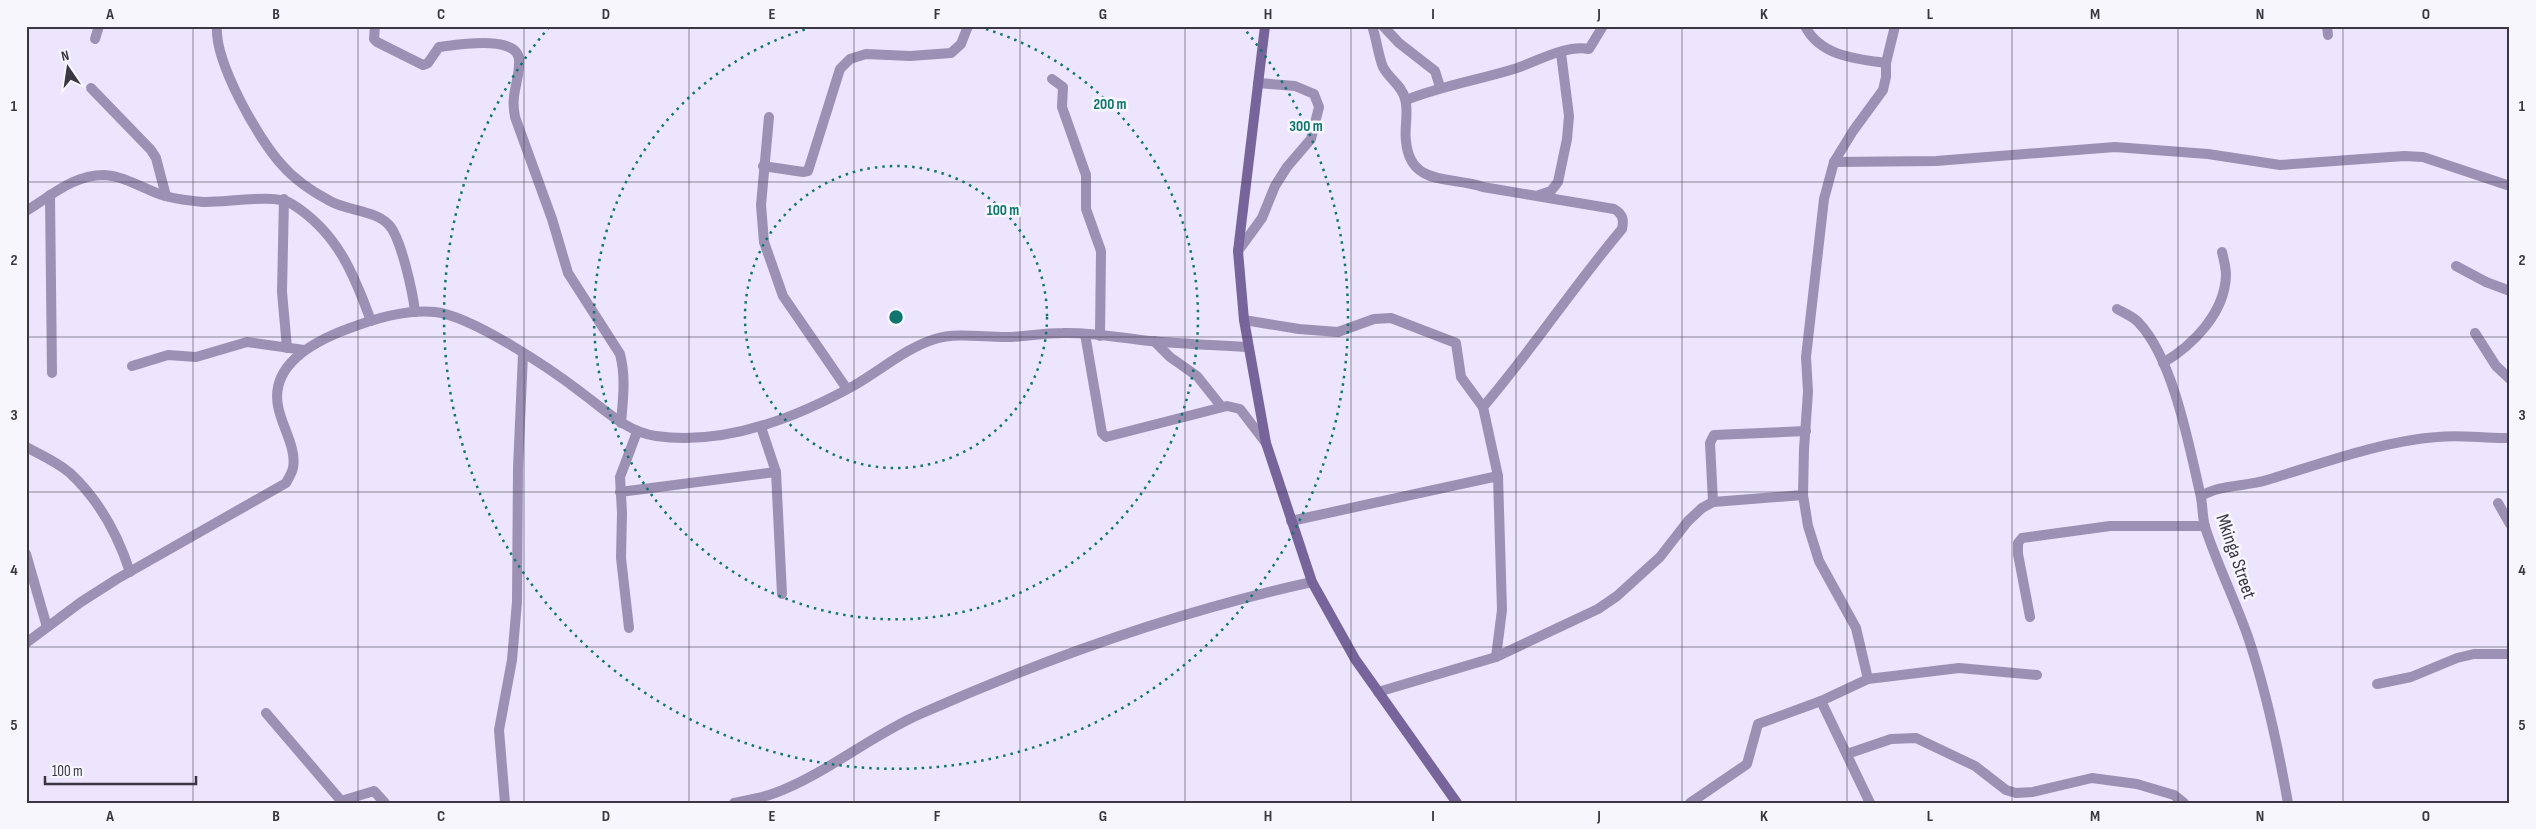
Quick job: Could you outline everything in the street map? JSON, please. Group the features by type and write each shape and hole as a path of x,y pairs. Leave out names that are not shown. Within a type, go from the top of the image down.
{"street":[{"path":"95,39 98,26"},
{"path":"217,26 222,60 259,132 282,166 305,186 333,202 381,218 390,226 413,294 416,312"},
{"path":"375,26 374,39 377,42 422,65 428,63 439,47 488,42 509,47 516,51 520,61 512,102 515,117 552,219 566,267 620,354 623,366 624,388 621,423"},
{"path":"763,166 803,172 808,170 840,69 850,59 866,54 910,56 951,53 961,44 968,26"},
{"path":"1264,26 1238,251 1244,320 1266,443 1312,582 1356,659 1457,803"},
{"path":"1372,26 1383,66 1406,100 1407,154 1417,170 1440,181 1465,181 1483,187 1614,208 1621,213 1623,221 1622,230 1574,288 1542,334 1483,407"},
{"path":"1383,26 1399,44 1435,70 1440,87"},
{"path":"1406,100 1440,87 1514,69 1561,53 1581,48 1589,49 1603,26"},
{"path":"1805,26 1813,39 1830,50 1856,59 1886,63"},
{"path":"1868,679 1856,628 1819,561 1808,526 1804,495 1808,392 1806,358 1824,199 1834,162 1853,130 1883,90 1886,77 1886,63 1895,26"},
{"path":"1538,195 1552,191 1558,182 1567,139 1569,116 1561,53"},
{"path":"1052,79 1063,87 1062,107 1086,175 1086,209 1101,252 1100,336"},
{"path":"1238,251 1262,218 1276,186 1287,167 1311,140 1319,107 1314,94 1295,86 1258,83"},
{"path":"91,88 151,150 156,158 166,196"},
{"path":"769,117 760,205 763,233 774,274 783,296 794,314 818,344 847,388"},
{"path":"1834,162 1936,161 2115,147 2208,154 2280,165 2404,156 2424,157 2510,186"},
{"path":"26,211 65,185 84,178 105,176 123,179 166,196 201,202 284,199 308,216 344,256 355,276 370,321"},
{"path":"50,196 52,373"},
{"path":"284,199 282,292 287,348"},
{"path":"2163,363 2187,347 2217,308 2226,283 2222,252"},
{"path":"2456,266 2486,282 2510,291"},
{"name":"Mkinga Street","path":"2117,309 2138,322 2150,337 2163,363 2176,401 2201,496 2205,526 2248,637 2280,759 2288,803"},
{"path":"26,643 81,602 286,483 293,468 293,456 278,406 277,393 283,374 304,350 349,328 370,321 416,312 450,315 468,322 523,354 570,384 621,423 637,432 655,436 691,439 761,427 803,411 935,339 1064,333 1248,347"},
{"path":"1244,320 1299,329 1338,332 1374,319 1391,318 1456,343 1461,377 1483,407 1498,476 1502,610 1496,657"},
{"path":"2475,333 2496,366 2510,379"},
{"path":"1085,334 1102,434 1106,437 1221,406 1233,406 1240,409 1266,443"},
{"path":"1154,341 1170,357 1197,376 1221,406"},
{"path":"132,366 168,355 196,357 247,342 304,350"},
{"path":"505,803 499,730 512,660 517,602 518,468 523,354"},
{"path":"761,427 776,472 782,594"},
{"path":"1713,502 1710,443 1714,435 1806,431"},
{"path":"629,628 621,558 620,476 637,432"},
{"path":"2201,496 2210,490 2267,480 2286,473 2413,440 2455,436 2510,438"},
{"path":"26,447 62,468 82,485 116,533 130,572"},
{"path":"620,492 776,472"},
{"path":"1291,521 1498,476"},
{"path":"1378,692 1496,657 1598,610 1617,596 1660,557 1688,521 1702,508 1713,502 1804,495"},
{"path":"2498,503 2510,524"},
{"path":"2030,618 2018,554 2018,543 2022,538 2110,526 2205,526"},
{"path":"26,554 47,627"},
{"path":"734,803 774,794 800,782 863,744 916,716 1026,672 1147,627 1312,582"},
{"path":"2378,684 2419,674 2457,658 2474,654 2510,654"},
{"path":"1690,803 1746,764 1758,724 1821,702 1868,679 1958,668 2037,675"},
{"path":"1821,702 1870,803"},
{"path":"266,714 342,802 374,791 385,803"},
{"path":"1847,754 1891,739 1916,738 1975,766 2006,790 2016,793 2034,792 2092,778 2137,784 2174,796 2184,803"}]}
